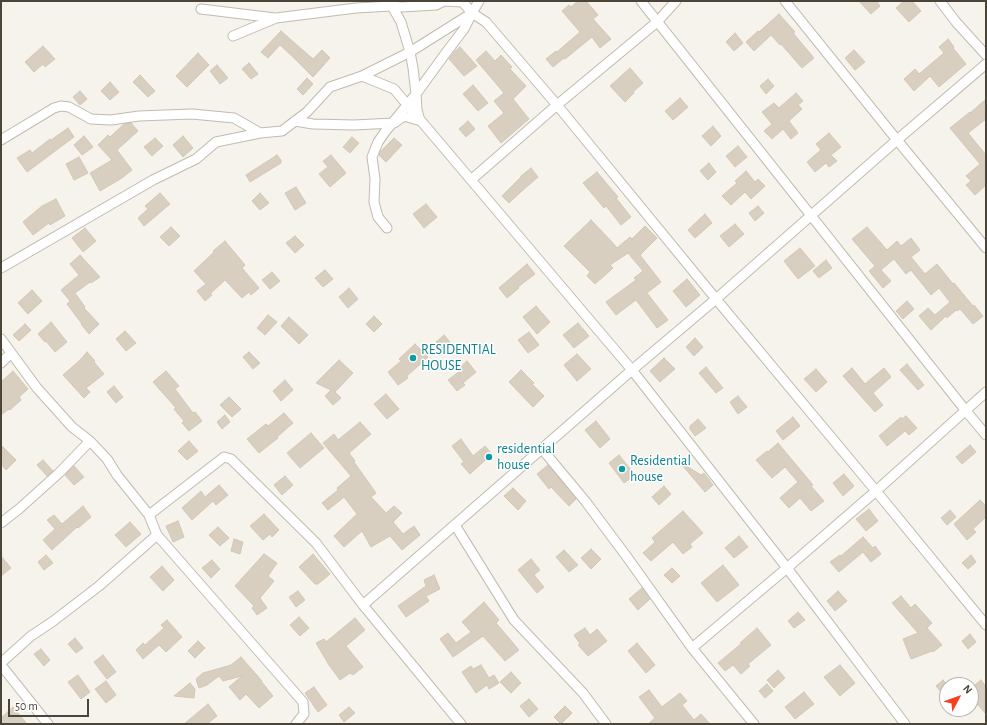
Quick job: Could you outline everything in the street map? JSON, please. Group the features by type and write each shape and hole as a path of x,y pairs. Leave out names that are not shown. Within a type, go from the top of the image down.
{"street":[{"path":"201,9 276,18 390,3 402,7 436,5 444,1 462,2 472,13 486,22 557,105 986,625"},
{"path":"387,228 378,217 374,202 375,179 372,157 378,142 408,105 464,29 479,1"},
{"path":"641,1 986,435"},
{"path":"471,180 557,105 657,22 676,1"},
{"path":"785,1 986,248"},
{"path":"940,1 956,22 986,54"},
{"path":"390,3 401,22 410,52 417,110 421,121"},
{"path":"1,268 153,180 196,159 216,142 260,133 282,131 307,112 330,87 362,76 410,52 472,13"},
{"path":"233,36 276,18"},
{"path":"363,605 986,64"},
{"path":"362,76 394,89 632,370 787,568 905,724"},
{"path":"1,140 54,108 61,106 69,107 91,119 98,120 111,120 139,116 192,114 234,118 260,133"},
{"path":"295,121 313,124 354,125 394,123 404,116 421,121"},
{"path":"1,340 37,388 72,427 90,441 108,459 117,475 149,515 157,535 303,702 304,714 296,724"},
{"path":"1,363 11,353"},
{"path":"692,648 876,491 986,392"},
{"path":"1,523 59,473 90,441"},
{"path":"542,449 586,502 692,648 754,724"},
{"path":"149,515 224,457 231,459 316,542 363,605 461,724"},
{"path":"455,525 514,620 583,693 606,724"},
{"path":"48,724 1,664 31,636 100,586 157,535"}],"building":[{"path":"578,1 586,1 598,15 593,19 611,39 600,48 592,37 553,67 546,59 556,51 557,52 580,32 562,11 569,5 571,7"},
{"path":"859,1 876,1 880,6 871,14"},
{"path":"904,1 912,1 921,11 909,22 896,8"},
{"path":"779,14 795,32 793,33 814,58 802,68 771,35 754,51 746,42"},
{"path":"281,31 313,59 322,50 330,58 313,77 280,45 268,58 261,52"},
{"path":"735,33 743,43 734,51 726,42"},
{"path":"948,39 954,47 953,48 966,64 939,87 930,76 914,91 904,79 915,69 919,74 944,53 939,47"},
{"path":"43,46 55,59 45,67 43,64 34,72 25,62"},
{"path":"460,47 477,66 464,76 449,59"},
{"path":"854,50 865,62 855,70 845,58"},
{"path":"486,51 495,61 501,55 512,67 510,69 526,86 513,99 529,119 501,143 488,126 504,113 494,101 504,93 476,60"},
{"path":"198,53 209,65 187,87 176,76"},
{"path":"249,63 258,74 251,79 242,69"},
{"path":"217,65 228,78 220,84 210,71"},
{"path":"630,68 643,83 625,102 610,86"},
{"path":"140,75 155,91 148,97 133,82"},
{"path":"307,78 313,84 303,95 297,89"},
{"path":"768,79 774,86 766,94 760,86"},
{"path":"110,82 119,92 110,100 101,91"},
{"path":"473,85 488,103 478,111 463,94"},
{"path":"80,91 87,99 80,105 73,97"},
{"path":"796,93 803,101 798,105 802,109 789,121 798,133 791,139 783,129 772,139 764,131 772,124 762,112 774,103 779,108"},
{"path":"680,98 688,107 673,120 665,111"},
{"path":"986,99 986,119 968,133 986,155 986,185 975,195 966,185 971,181 966,176 980,164 950,128"},
{"path":"468,121 475,129 466,137 459,129"},
{"path":"131,123 138,131 117,150 132,170 122,178 100,191 90,173 112,160 98,145 108,135 110,137 124,124"},
{"path":"713,126 721,136 711,146 702,136"},
{"path":"68,128 74,137 27,172 17,158 30,150 32,153 50,139 51,140"},
{"path":"829,133 841,147 831,155 837,161 829,167 826,163 815,172 807,162 821,150 816,144"},
{"path":"84,136 93,147 82,155 74,145"},
{"path":"183,136 193,148 183,157 173,145"},
{"path":"352,137 359,143 350,153 343,147"},
{"path":"155,138 163,146 152,156 144,147"},
{"path":"394,138 402,145 386,162 379,155 380,152"},
{"path":"738,146 747,157 735,167 726,156"},
{"path":"277,155 281,160 281,163 250,182 246,175"},
{"path":"331,155 346,173 330,187 319,174 328,167 323,161"},
{"path":"79,157 88,173 74,180 66,164"},
{"path":"709,163 716,172 708,180 700,171"},
{"path":"531,168 538,177 509,203 502,196"},
{"path":"746,171 755,182 758,179 765,186 751,199 745,192 731,205 722,196 737,183 735,181"},
{"path":"597,172 618,197 616,198 631,217 621,225 606,206 604,208 583,183"},
{"path":"296,187 306,203 295,210 285,193"},
{"path":"160,193 170,204 144,226 138,218 148,209 145,206"},
{"path":"260,193 269,203 260,210 252,201"},
{"path":"56,199 65,216 50,225 49,223 33,235 23,222 42,206"},
{"path":"426,204 437,217 424,228 413,214"},
{"path":"758,206 764,213 755,221 749,213"},
{"path":"705,214 712,223 695,238 688,230"},
{"path":"591,220 617,248 630,237 632,239 645,226 657,238 640,255 661,282 647,293 668,320 657,328 636,300 616,315 606,302 636,280 634,278 643,271 628,253 610,265 613,268 595,284 587,276 590,272 564,246"},
{"path":"735,224 744,234 729,247 720,236"},
{"path":"171,227 180,236 169,246 160,237"},
{"path":"867,227 887,250 897,241 901,246 911,238 920,250 911,257 925,274 937,264 953,284 954,283 983,316 973,324 960,309 957,311 956,310 947,318 946,316 931,330 919,316 928,308 935,315 950,302 939,288 931,295 911,270 906,274 894,259 881,270 891,281 883,288 869,271 875,266 852,239"},
{"path":"85,228 96,241 83,252 72,238"},
{"path":"295,236 304,245 295,253 286,243"},
{"path":"225,241 245,265 242,268 259,288 251,295 249,292 242,298 225,280 210,294 212,295 205,301 197,291 206,284 194,271"},
{"path":"800,248 815,266 798,279 784,261"},
{"path":"80,255 100,277 75,293 85,307 84,308 99,324 89,334 67,304 70,301 61,290 79,275 70,264"},
{"path":"826,260 832,268 819,278 813,271"},
{"path":"527,264 535,274 507,298 499,288"},
{"path":"325,270 333,279 323,287 315,278"},
{"path":"272,272 280,281 270,289 262,280"},
{"path":"687,279 700,295 686,307 673,291"},
{"path":"349,288 358,299 348,308 339,297"},
{"path":"32,290 42,301 28,314 18,303"},
{"path":"907,301 914,309 903,319 896,311"},
{"path":"536,306 550,322 537,334 523,317"},
{"path":"268,315 277,322 265,335 257,328"},
{"path":"374,316 382,324 374,332 366,324"},
{"path":"289,317 308,335 299,344 281,326"},
{"path":"51,322 67,342 55,352 38,334"},
{"path":"578,323 589,336 574,348 563,335"},
{"path":"25,324 31,330 19,341 13,335"},
{"path":"125,331 136,343 126,351 116,339"},
{"path":"529,332 539,345 528,353 518,340"},
{"name":"RESIDENTIAL HOUSE","path":"444,335 450,342 442,349 436,342"},
{"path":"695,338 703,347 694,356 686,347"},
{"path":"415,344 428,357 407,376 408,378 398,385 388,372 401,361 399,359"},
{"path":"87,352 104,374 86,388 90,392 84,398 63,375"},
{"path":"249,352 260,363 253,369 243,357"},
{"path":"577,354 591,369 577,381 564,365"},
{"path":"664,358 675,369 660,382 650,371"},
{"path":"339,360 353,373 335,392 341,398 333,405 325,396 331,390 316,383"},
{"path":"467,361 476,372 463,383 465,385 457,391 448,380 460,371 458,369"},
{"path":"907,364 924,385 918,390 900,370"},
{"path":"706,367 723,388 716,393 699,373"},
{"path":"852,368 865,384 884,368 891,377 873,393 883,405 875,412 843,376"},
{"path":"816,369 827,382 816,392 804,379"},
{"path":"521,370 544,396 533,407 509,382"},
{"path":"13,371 28,389 19,397 21,400 10,410 9,409 1,415 1,382"},
{"path":"166,371 179,386 175,389 193,413 195,412 202,421 189,431 182,423 184,421 174,409 176,408 153,382"},
{"path":"285,380 293,390 281,401 273,391"},
{"path":"114,386 123,397 116,403 107,392"},
{"path":"386,394 399,409 387,419 374,404"},
{"path":"738,396 747,407 738,414 730,402"},
{"path":"229,397 241,409 232,417 220,405"},
{"path":"284,413 293,423 277,437 278,438 259,453 247,439 266,424 268,426"},
{"path":"225,415 230,422 222,429 217,422"},
{"path":"906,416 917,428 909,435 905,431 887,446 879,436 901,417 902,419"},
{"path":"793,417 800,426 783,440 776,431"},
{"path":"698,419 706,428 695,436 690,429 690,426"},
{"path":"596,421 610,439 600,448 585,430"},
{"path":"360,422 371,434 349,453 376,493 371,497 386,513 394,506 402,513 393,522 403,534 414,526 420,535 402,550 390,536 371,547 362,531 344,547 334,536 357,514 344,497 328,510 322,503 338,490 337,488 351,476 323,443 334,434 338,440"},
{"path":"311,433 324,448 300,468 287,453"},
{"path":"461,439 473,456 485,446 492,454 470,474 461,464 464,462 452,446"},
{"path":"189,441 198,451 187,460 178,451"},
{"path":"778,443 813,485 811,486 824,501 811,511 800,498 789,508 780,498 798,482 785,467 772,478 756,460"},
{"path":"1,445 16,460 6,470 1,464"},
{"path":"970,445 976,452 962,464 956,457"},
{"name":"Residential house","path":"619,455 635,475 624,483 609,463"},
{"path":"43,460 53,471 47,476 37,465"},
{"path":"683,464 701,475 704,473 713,485 705,492 682,465"},
{"path":"548,465 576,499 569,506 551,487 549,489 537,474"},
{"path":"74,466 84,477 74,485 65,475"},
{"path":"844,474 854,486 843,496 833,483"},
{"path":"285,476 293,485 282,495 274,485"},
{"path":"219,485 228,495 216,505 213,501 192,520 182,508 201,491 205,497"},
{"name":"Residential house","path":"664,486 671,494 659,505 652,497"},
{"path":"513,488 526,501 518,510 504,496"},
{"path":"980,500 986,506 986,517 973,529 976,532 967,540 954,524"},
{"path":"83,506 91,517 78,528 77,527 52,550 43,540 55,529 47,520 54,515 62,524"},
{"path":"869,509 878,521 866,531 856,519"},
{"path":"950,510 956,517 947,525 941,518"},
{"path":"683,511 703,533 690,544 692,547 683,554 673,542 651,561 643,553 655,542 652,538"},
{"path":"264,514 279,530 272,537 270,534 263,540 250,526"},
{"path":"178,521 184,537 173,542 166,526"},
{"path":"130,522 141,534 126,547 115,535"},
{"path":"218,527 229,538 220,546 209,535"},
{"path":"739,536 748,547 734,558 725,548"},
{"path":"863,537 873,548 875,546 881,554 871,562 863,552 839,572 830,562 840,555 841,556"},
{"path":"234,539 243,542 240,554 231,551"},
{"path":"591,549 601,559 591,569 581,558"},
{"path":"564,550 578,565 569,572 556,557"},
{"path":"264,554 277,563 268,576 274,581 260,598 267,608 257,615 252,608 254,606 235,586"},
{"path":"313,554 330,574 318,584 315,584 299,567"},
{"path":"46,555 53,563 44,570 38,562"},
{"path":"971,555 976,562 968,569 962,563"},
{"path":"1,556 11,568 1,576"},
{"path":"531,559 540,570 534,575 544,587 537,593 518,570"},
{"path":"212,560 220,569 211,578 202,568"},
{"path":"723,565 739,585 717,602 701,583"},
{"path":"162,566 174,580 163,591 150,577"},
{"path":"672,568 680,576 672,583 664,575"},
{"path":"434,575 440,589 426,596 429,601 406,617 398,606 426,586 424,580"},
{"path":"642,588 650,599 638,610 629,599"},
{"path":"298,591 305,600 296,607 289,597"},
{"path":"838,591 847,601 835,611 827,601"},
{"path":"901,596 911,608 915,604 932,623 927,628 942,645 933,652 932,651 911,659 903,639 918,633 892,603"},
{"path":"484,602 499,620 496,623 519,650 505,661 483,636 453,657 440,639 448,633 456,643 471,632 462,622"},
{"path":"798,612 805,620 794,628 788,621"},
{"path":"299,617 309,628 300,636 290,625"},
{"path":"355,618 365,630 346,646 363,667 353,675 350,673 340,680 316,643 324,639 326,642"},
{"path":"167,620 182,637 166,652 159,645 143,659 136,650 143,643 145,645 164,628 161,625"},
{"path":"585,628 590,635 597,629 607,641 588,656 578,645 580,644 574,635"},
{"path":"757,628 771,645 748,664 750,666 741,674 733,665 725,671 718,663"},
{"path":"970,634 976,642 968,649 962,641"},
{"path":"75,638 83,648 76,653 68,644"},
{"path":"198,641 205,648 195,658 188,651"},
{"path":"637,643 655,665 646,673 628,651"},
{"path":"41,649 50,660 44,666 34,654"},
{"path":"103,655 116,672 107,679 94,662"},
{"path":"241,657 273,696 259,708 246,694 240,700 229,687 242,676 223,681 219,676 207,685 199,688 196,679 203,673 231,665"},
{"path":"481,665 489,678 494,675 499,683 489,689 487,685 476,693 462,672 471,666 473,669"},
{"path":"840,665 855,683 840,696 824,677"},
{"path":"778,670 785,678 774,688 767,680"},
{"path":"511,672 521,683 511,693 500,682"},
{"path":"78,675 90,692 81,699 68,682"},
{"path":"981,680 986,687 986,714 979,706 979,682"},
{"path":"106,681 116,695 106,703 95,689"},
{"path":"190,683 195,689 194,698 174,696"},
{"path":"767,684 773,691 765,698 759,691"},
{"path":"314,687 327,705 318,712 305,693"},
{"path":"649,690 662,707 680,693 687,701 682,705 694,720 701,714 710,724 648,724 655,718 639,697"},
{"path":"804,692 814,704 795,719 785,707"},
{"path":"529,699 538,709 529,717 520,706"},
{"path":"208,704 217,716 207,724 184,724"},
{"path":"565,706 572,713 561,724 554,717"},
{"path":"13,707 27,724 1,724 1,718"},
{"path":"349,707 355,713 344,722 339,715"}],"place":[{"name":"RESIDENTIAL HOUSE","path":"413,358"},
{"name":"residential house","path":"489,457"},
{"name":"Residential house","path":"622,469"}]}
